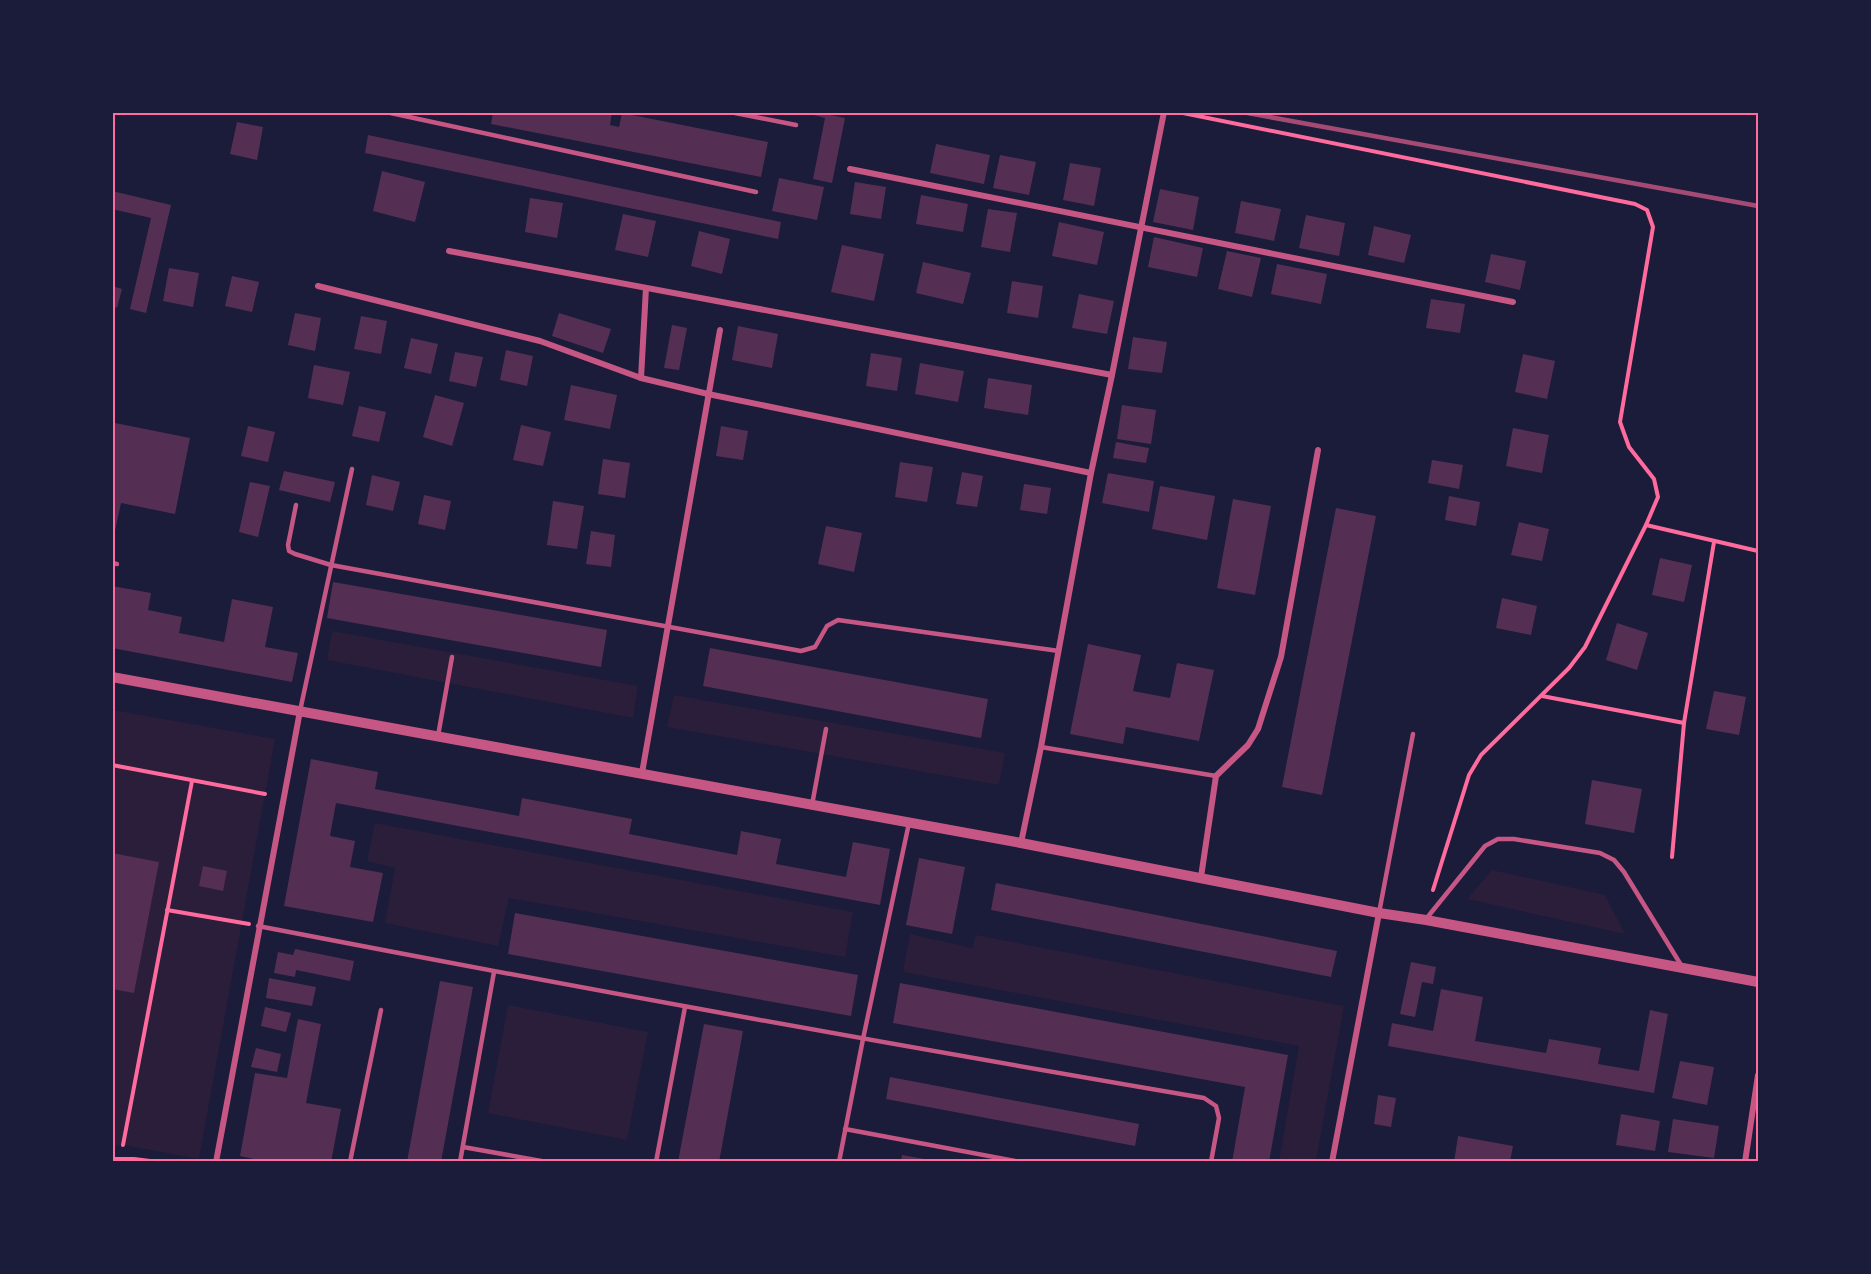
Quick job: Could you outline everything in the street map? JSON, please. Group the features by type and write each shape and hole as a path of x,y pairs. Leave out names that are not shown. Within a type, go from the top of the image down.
{"street":[{"path":"1021,843 1041,747 1091,473 1164,112"},
{"path":"850,169 1513,302"},
{"path":"449,251 1112,375"},
{"path":"318,286 540,341 641,378 708,394 1091,473"},
{"path":"641,378 646,288"},
{"path":"642,773 720,330"},
{"path":"1201,877 1216,776 1248,746 1258,729 1281,657 1318,450"},
{"path":"112,677 1021,843 1380,913 1758,982"},
{"path":"216,1161 258,926 300,711"},
{"path":"1332,1161 1380,913"},
{"path":"1745,1161 1758,1075"}],"lane":[{"path":"386,112 756,192"},
{"path":"730,112 796,125"},
{"path":"300,711 352,469"},
{"path":"296,504 288,545 289,551 331,565 801,651 815,647 827,626 838,620 1059,651"},
{"path":"438,736 452,657"},
{"path":"812,805 826,729"},
{"path":"1380,913 1413,734"},
{"path":"1041,747 1216,776"},
{"path":"839,1161 910,823"},
{"path":"1425,920 1485,846 1498,839 1514,839 1600,853 1614,860 1624,872 1682,968"},
{"path":"258,926 863,1040 1204,1098 1216,1106 1219,1118 1211,1161"},
{"path":"460,1161 494,972"},
{"path":"656,1161 685,1007"},
{"path":"350,1161 381,1010"},
{"path":"845,1129 1021,1161"},
{"path":"463,1147 547,1161"}],"path":[{"path":"1178,112 1635,204 1647,210 1653,227 1620,422 1629,447 1654,479 1658,497 1585,647 1569,668 1481,754 1469,775 1430,900"},
{"path":"1646,525 1758,552"},
{"path":"1672,857 1684,723 1714,542"},
{"path":"1541,696 1684,723"},
{"path":"112,765 265,795"},
{"path":"123,1144 192,781"},
{"path":"167,910 258,926"},
{"path":"112,1159 158,1161"}],"shaded area":[{"path":"332,631 638,686 633,718 327,660"},
{"path":"674,695 1005,753 999,785 667,727"},
{"path":"113,710 275,739 199,1159 123,1145 113,1146"},
{"path":"375,823 853,912 845,957 509,898 498,946 385,923 395,868 367,861"},
{"path":"1492,870 1605,895 1625,934 1467,899"},
{"path":"910,934 972,948 976,935 1344,1006 1316,1161 1279,1161 1299,1046 903,972"},
{"path":"508,1005 648,1032 627,1140 488,1113"}],"building":[{"path":"493,112 612,112 610,125 619,127 622,113 768,142 761,177 491,124"},
{"path":"802,112 826,112 826,114 845,118 832,183 813,179 825,118"},
{"path":"237,122 263,127 257,160 230,154"},
{"path":"368,135 781,222 778,239 365,153"},
{"path":"936,144 990,155 984,184 930,173"},
{"path":"1000,155 1036,162 1029,195 993,188"},
{"path":"1070,163 1101,168 1094,206 1063,200"},
{"path":"382,171 425,182 415,222 373,211"},
{"path":"779,178 824,187 817,220 772,211"},
{"path":"855,182 886,187 881,219 850,214"},
{"path":"1160,189 1199,197 1193,230 1153,222"},
{"path":"112,191 171,205 146,313 130,309 151,218 112,209"},
{"path":"921,195 968,204 963,232 916,224"},
{"path":"530,198 563,203 557,238 525,232"},
{"path":"1241,201 1281,209 1274,241 1235,233"},
{"path":"988,209 1017,213 1010,252 981,247"},
{"path":"623,214 656,221 648,257 615,250"},
{"path":"1306,215 1345,223 1339,256 1299,248"},
{"path":"1059,222 1104,232 1097,265 1052,256"},
{"path":"1374,226 1411,235 1404,263 1368,255"},
{"path":"699,231 730,239 722,274 691,266"},
{"path":"1154,237 1203,248 1197,277 1148,267"},
{"path":"842,245 884,254 874,301 831,292"},
{"path":"1227,251 1261,258 1252,297 1218,289"},
{"path":"1491,254 1526,261 1520,290 1485,282"},
{"path":"923,262 971,273 963,304 916,293"},
{"path":"1277,264 1327,274 1321,304 1271,294"},
{"path":"169,268 199,273 193,307 163,301"},
{"path":"232,276 259,282 252,312 225,306"},
{"path":"1012,281 1043,286 1038,318 1007,313"},
{"path":"112,286 122,289 117,308 112,306"},
{"path":"1079,294 1114,301 1107,334 1072,328"},
{"path":"1431,299 1465,304 1460,333 1426,328"},
{"path":"295,313 321,318 315,351 288,345"},
{"path":"559,313 611,329 603,353 552,336"},
{"path":"361,316 387,321 381,354 354,349"},
{"path":"672,325 687,328 679,370 664,368"},
{"path":"738,326 778,334 772,368 732,360"},
{"path":"1133,337 1167,342 1162,373 1128,369"},
{"path":"411,338 438,344 431,374 404,368"},
{"path":"506,350 533,356 527,386 500,380"},
{"path":"455,352 483,357 476,387 449,381"},
{"path":"871,353 902,358 897,391 866,386"},
{"path":"1523,354 1555,361 1547,399 1515,392"},
{"path":"920,363 964,371 958,402 915,394"},
{"path":"314,365 350,372 343,405 308,398"},
{"path":"988,378 1032,385 1028,415 984,408"},
{"path":"571,385 617,395 610,429 564,420"},
{"path":"435,395 464,403 452,446 423,437"},
{"path":"1122,405 1156,410 1151,444 1117,439"},
{"path":"359,406 386,412 379,442 352,436"},
{"path":"115,423 190,438 175,514 121,503 115,531 112,531 112,436"},
{"path":"521,425 551,432 543,466 513,460"},
{"path":"248,426 275,432 268,462 241,456"},
{"path":"721,426 748,431 743,460 716,456"},
{"path":"1513,428 1549,435 1542,473 1506,466"},
{"path":"1116,442 1149,448 1146,463 1113,458"},
{"path":"603,459 630,463 625,498 598,494"},
{"path":"1432,460 1463,465 1459,489 1428,483"},
{"path":"900,462 933,467 927,502 895,497"},
{"path":"284,471 335,482 330,502 279,490"},
{"path":"962,472 983,476 977,507 956,504"},
{"path":"1108,473 1154,481 1149,512 1102,503"},
{"path":"372,475 400,482 393,511 366,505"},
{"path":"250,482 270,486 258,537 239,532"},
{"path":"1024,484 1051,488 1047,514 1020,510"},
{"path":"1160,486 1215,496 1207,540 1152,529"},
{"path":"424,495 451,501 445,530 418,524"},
{"path":"1449,496 1480,502 1476,526 1445,520"},
{"path":"1233,499 1271,506 1255,595 1217,588"},
{"path":"553,501 584,506 577,549 547,545"},
{"path":"1336,508 1376,516 1322,795 1282,787"},
{"path":"1519,522 1549,529 1542,561 1511,555"},
{"path":"826,526 862,533 854,572 818,564"},
{"path":"591,531 615,535 611,567 586,564"},
{"path":"1660,558 1692,565 1684,602 1652,595"},
{"path":"333,582 607,630 601,667 327,618"},
{"path":"112,586 151,593 148,610 182,617 179,633 224,642 232,599 273,607 265,647 298,653 292,682 112,648"},
{"path":"1502,598 1537,606 1531,635 1496,628"},
{"path":"1617,623 1648,633 1637,670 1606,660"},
{"path":"1088,644 1141,655 1133,691 1170,698 1177,663 1214,670 1199,741 1126,727 1123,744 1070,734"},
{"path":"710,648 988,699 981,738 703,686"},
{"path":"1714,691 1746,697 1739,735 1706,729"},
{"path":"311,759 378,772 375,789 519,816 522,798 632,819 629,834 737,855 741,831 781,839 776,864 846,877 853,842 890,849 880,905 336,803 330,836 355,841 350,867 383,873 373,922 284,906"},
{"path":"1592,780 1642,789 1634,833 1585,824"},
{"path":"112,853 159,862 134,993 112,989"},
{"path":"919,858 965,867 952,934 906,925"},
{"path":"203,866 227,871 223,891 199,886"},
{"path":"996,883 1337,951 1331,977 991,910"},
{"path":"515,913 858,975 851,1016 508,954"},
{"path":"295,949 354,961 350,981 296,970 295,977 274,973 278,952 293,955"},
{"path":"1411,962 1436,967 1433,984 1422,982 1415,1017 1400,1014"},
{"path":"269,978 316,987 312,1006 266,998"},
{"path":"440,981 473,987 441,1162 407,1162"},
{"path":"900,983 1288,1055 1269,1162 1232,1162 1245,1087 893,1023"},
{"path":"1441,989 1483,997 1475,1041 1546,1053 1549,1039 1601,1048 1598,1064 1639,1071 1650,1010 1668,1014 1654,1093 1388,1046 1392,1023 1433,1031"},
{"path":"265,1007 291,1013 286,1032 261,1026"},
{"path":"298,1019 321,1024 306,1103 341,1109 331,1162 267,1162 240,1156 255,1073 287,1078"},
{"path":"704,1024 743,1031 719,1162 678,1162"},
{"path":"256,1048 281,1054 277,1072 251,1067"},
{"path":"1680,1061 1714,1067 1707,1105 1672,1098"},
{"path":"890,1077 1139,1124 1135,1146 886,1099"},
{"path":"1378,1095 1396,1098 1391,1127 1374,1124"},
{"path":"1621,1114 1660,1121 1655,1151 1616,1145"},
{"path":"1673,1119 1719,1126 1714,1158 1668,1152"},
{"path":"1458,1136 1513,1146 1510,1162 1454,1162"},
{"path":"902,1155 930,1160 930,1162 901,1162"}],"railway":[{"path":"1242,112 1758,206"}]}
